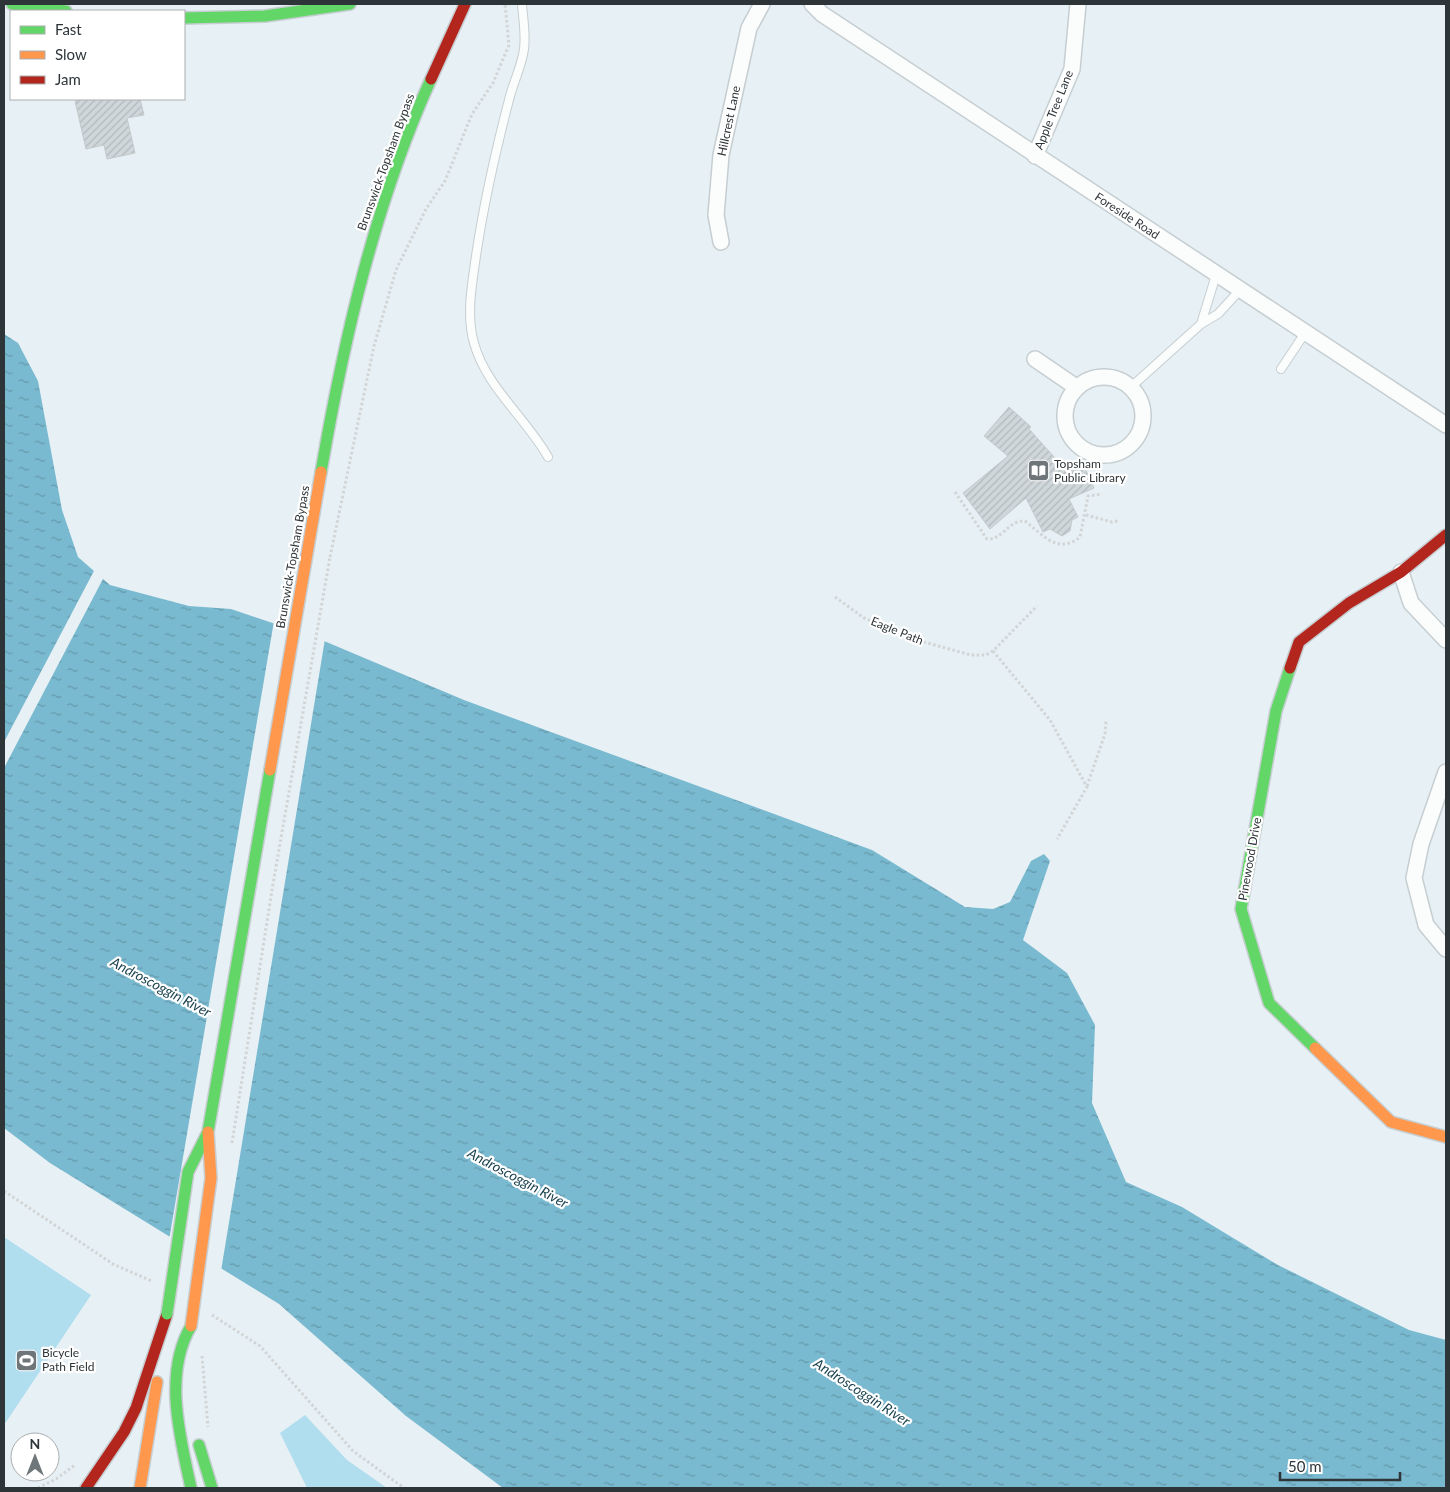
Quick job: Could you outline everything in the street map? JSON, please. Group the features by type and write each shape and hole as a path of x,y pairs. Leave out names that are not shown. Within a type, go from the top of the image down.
{"main road":[{"path":"12,4 58,10"},
{"path":"191,16 265,16 350,4"},
{"name":"Brunswick-Topsham Bypass","path":"208,1132 329,426 362,276 399,161 446,43 465,4"},
{"name":"Pinewood Drive","path":"1446,534 1400,572 1349,603 1300,642 1276,711 1241,909 1269,1003 1391,1122 1446,1137"},
{"path":"140,1488 188,1172 208,1132"},
{"path":"190,1362 191,1326 211,1178 208,1132"},
{"path":"86,1488 124,1432 136,1408 167,1314"},
{"path":"191,1326 180,1346 177,1385 180,1428 191,1488"},
{"path":"196,1433 212,1488"}],"street":[{"name":"Hillcrest Lane","path":"721,242 716,215 721,155 748,28 762,4"},
{"name":"Foreside Road","path":"812,4 822,14 1035,156 1446,425"},
{"name":"Apple Tree Lane","path":"1035,156 1072,69 1078,4"},
{"path":"1035,359 1076,387"},
{"path":"1098,376 1121,380 1131,387 1139,397 1143,408 1140,432 1133,442 1124,450 1113,454 1100,455 1088,452 1077,444 1069,434 1065,422 1064,409 1068,398 1076,387 1086,380 1098,376"},
{"path":"1400,572 1411,603 1446,640"},
{"path":"1446,772 1421,844 1414,878 1426,925 1446,949"}],"lane":[{"path":"522,4 524,49 487,189 472,287 470,322 474,344 486,371 518,417 537,437 548,457"},
{"path":"1201,324 1216,275"},
{"path":"1131,387 1201,324 1218,314 1240,290"},
{"path":"1281,369 1305,333"}],"path":[{"path":"231,1144 330,557 374,346 396,270 426,209 446,181 472,114 493,83 506,53 509,45 505,4"},
{"path":"955,492 987,539 999,536 1014,522 1020,520 1025,521 1054,543 1062,546 1080,537 1086,515 1088,496 1102,494"},
{"path":"1086,515 1112,522 1118,520"},
{"name":"Eagle Path","path":"835,597 864,618 913,639 971,654 986,655 993,651"},
{"path":"1037,606 993,651 1050,720 1087,787"},
{"path":"1057,838 1087,787 1105,734 1106,721"},
{"path":"202,1352 210,1434"},
{"path":"38,1488 56,1479 78,1462"}],"shaded area":[{"name":"Bicycle Path Field","path":"4,1237 91,1295 4,1425"},
{"path":"305,1415 347,1460 387,1488 307,1488 280,1433"}],"water":[{"name":"Androscoggin River","path":"4,334 18,343 38,381 62,510 78,557 110,585 189,606 231,609 317,638 464,700 872,850 965,907 993,909 1010,902 1031,861 1044,854 1050,861 1023,940 1067,973 1095,1025 1092,1103 1126,1182 1182,1207 1278,1265 1409,1330 1446,1340 1446,1488 503,1488 406,1416 279,1304 50,1163 4,1128"}],"pier":[{"path":"95,569 104,577 4,768 4,742"},
{"path":"274,621 325,639 221,1271 169,1240"}],"building":[{"path":"140,100 144,115 127,118 135,153 107,159 104,145 86,149 75,101"},
{"name":"Topsham Public Library","path":"1009,407 1031,427 1029,429 1064,468 1082,462 1094,488 1069,499 1078,517 1072,520 1070,531 1062,536 1050,529 1043,532 1026,498 990,529 963,493 1008,456 984,436"}],"traffic: fast":[{"path":"12,4 58,10"},
{"path":"185,18 265,16 350,4"},
{"path":"321,472 340,372 364,272 393,174 431,79"},
{"path":"1290,668 1276,711 1241,909 1269,1003 1315,1048"},
{"path":"208,1132 270,770"},
{"path":"167,1314 188,1172 207,1134"},
{"path":"191,1326 178,1364 176,1385 176,1406 182,1448 191,1488"},
{"path":"199,1445 212,1488"}],"traffic: slow":[{"path":"270,770 321,472"},
{"path":"1315,1048 1391,1122 1446,1137"},
{"path":"191,1326 211,1178 208,1132"},
{"path":"140,1488 157,1382"}],"traffic: jam":[{"path":"431,79 465,4"},
{"path":"1290,668 1299,642 1349,603 1401,572 1446,535"},
{"path":"86,1488 124,1432 136,1408 167,1314"}],"place":[{"name":"Topsham Public Library","path":"1038,471"},
{"name":"Bicycle Path Field","path":"26,1360"}]}
